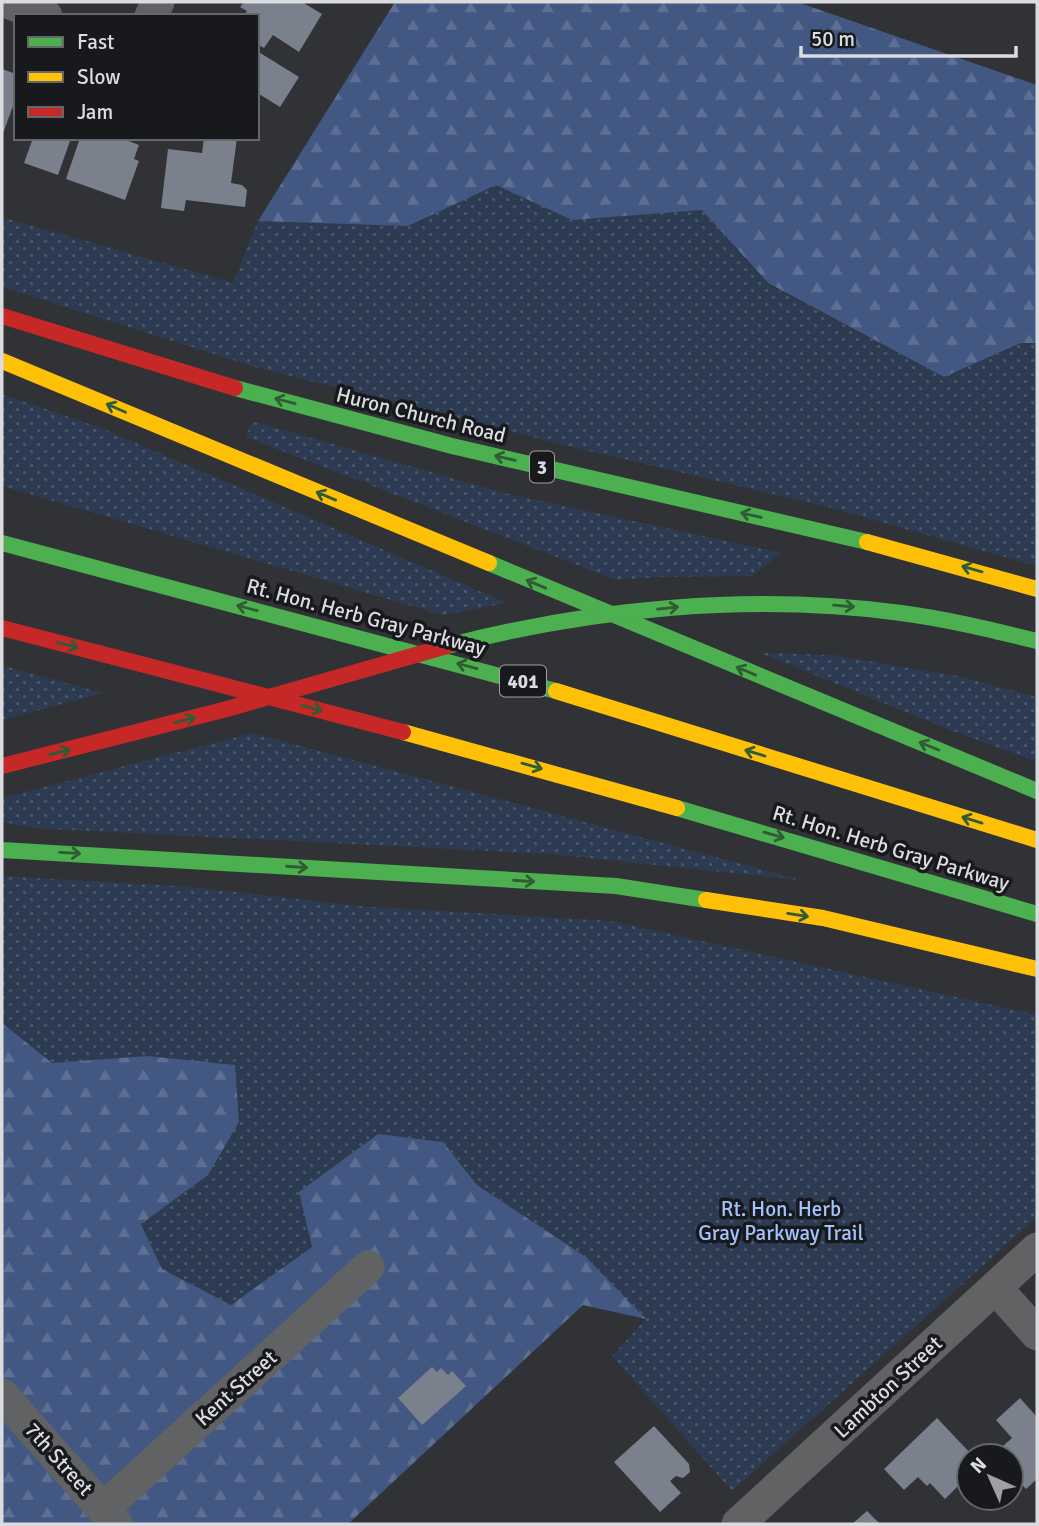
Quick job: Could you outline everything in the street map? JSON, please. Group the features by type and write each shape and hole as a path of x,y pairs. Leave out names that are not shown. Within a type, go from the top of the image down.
{"main road":[{"name":"Huron Church Road","path":"2,316 217,383 451,446 905,550 1037,589"},
{"path":"2,361 1037,791"},
{"name":"Rt. Hon. Herb Gray Parkway","path":"2,543 522,680 1037,841"},
{"path":"2,766 119,737 493,635 558,622 681,606 776,603 845,606 924,616 1037,641"},
{"name":"Rt. Hon. Herb Gray Parkway","path":"2,628 494,756 840,854 1037,914"},
{"path":"2,850 616,886 823,918 1037,970"}],"street":[{"path":"7,2 40,14"},
{"name":"Lambton Street","path":"738,1524 1037,1250"},
{"name":"Kent Street","path":"109,1517 368,1267"},
{"path":"996,1288 1037,1334"},
{"name":"7th Street","path":"2,1395 109,1517"}],"green space":[{"path":"395,2 797,2 1037,85 1037,343 1021,343 944,377 768,283 702,210 572,220 496,185 408,226 258,221"},
{"path":"496,184 572,220 702,210 768,284 944,377 1022,343 1037,343 1037,566 828,507 568,446 255,367 2,287 2,217 233,283 258,221 408,226"},
{"path":"2,394 101,428 507,603 443,615 2,486"},
{"path":"252,421 504,493 781,553 752,576 616,580 246,437"},
{"path":"761,653 832,655 957,676 1037,697 1037,762 948,729"},
{"path":"2,665 102,693 2,720"},
{"path":"252,733 801,880 550,854 33,828 2,822 2,798"},
{"name":"Rt. Hon. Herb Gray Parkway Trail","path":"2,876 192,887 358,906 611,921 1037,1015 1037,1217 732,1491 612,1356 646,1319 586,1257 477,1185 443,1142 378,1134 299,1192 312,1247 265,1287 231,1305 162,1269 141,1223 208,1175 147,1056 52,1063 2,1023"},
{"path":"2,1023 52,1063 147,1056 235,1065 239,1122 208,1175 141,1224 162,1269 231,1305 312,1247 299,1192 378,1134 443,1142 477,1185 586,1257 646,1319 583,1305 348,1524 2,1524"}],"building":[{"path":"244,2 302,2 322,14 299,52 273,35 264,48 259,45 259,14 245,14 247,11 240,7"},
{"path":"259,52 299,77 280,107 259,94"},
{"path":"2,69 14,73 14,103 2,136"},
{"path":"32,140 70,140 58,175 24,163"},
{"path":"79,140 126,140 139,145 134,159 139,161 125,200 66,179"},
{"path":"204,140 237,140 231,183 242,185 247,190 245,207 186,200 184,211 161,208 168,149 202,153"},
{"path":"432,1367 437,1372 441,1368 448,1375 452,1371 466,1386 422,1425 398,1398"},
{"path":"1020,1398 1037,1417 1037,1479 1026,1489 1025,1442 1008,1442 1012,1438 996,1420"},
{"path":"937,1418 960,1442 955,1442 955,1489 945,1499 930,1483 927,1486 918,1477 904,1490 884,1469"},
{"path":"654,1426 689,1464 690,1472 683,1478 676,1476 670,1481 681,1493 660,1512 614,1462"},
{"path":"867,1511 880,1524 852,1524"}],"traffic: fast":[{"path":"235,388 452,446 867,542"},
{"path":"2,543 556,691"},
{"path":"489,563 1037,791"},
{"path":"447,646 559,622 615,614 673,608 787,604 901,613 1037,641"},
{"path":"677,808 1037,914"},
{"path":"2,850 616,886 706,900"}],"traffic: slow":[{"path":"2,361 489,563"},
{"path":"867,542 1037,589"},
{"path":"556,691 1037,840"},
{"path":"403,732 677,808"},
{"path":"706,900 823,918 1037,969"}],"traffic: jam":[{"path":"2,316 235,388"},
{"path":"2,628 403,732"},
{"path":"2,766 227,709 447,646"}]}
